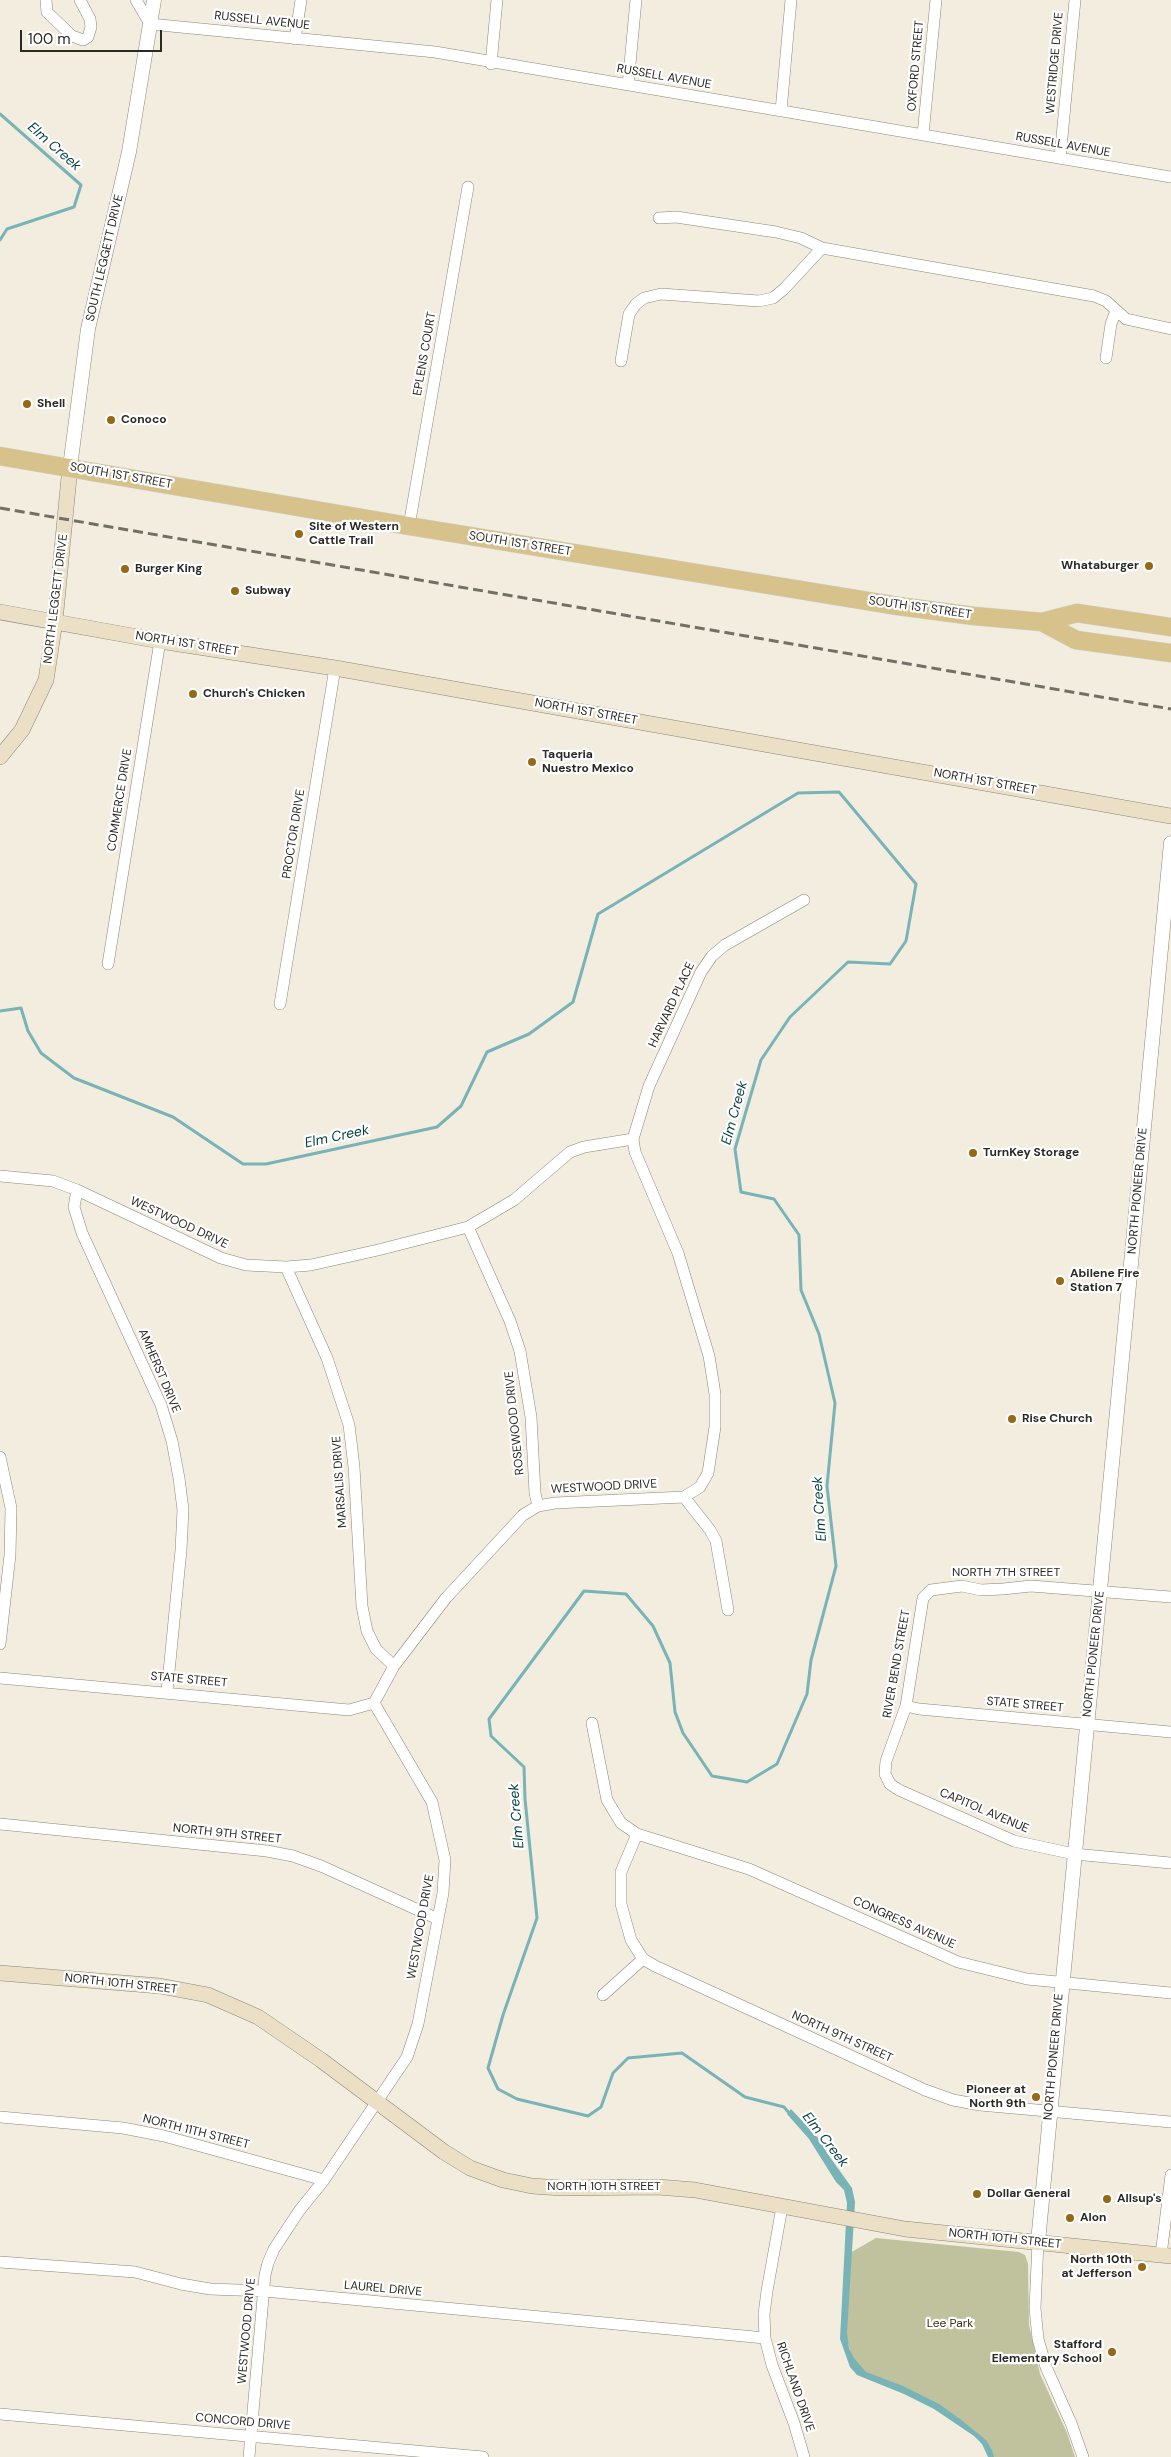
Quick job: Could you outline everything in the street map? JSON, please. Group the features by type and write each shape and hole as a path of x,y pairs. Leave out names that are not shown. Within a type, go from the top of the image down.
{"main road":[{"name":"SOUTH 1ST STREET","path":"0,456 409,526 892,605 974,616 1042,622 1077,613 1171,627"},
{"name":"SOUTH LEGGETT DRIVE","path":"65,518 70,468"},
{"name":"NORTH LEGGETT DRIVE","path":"0,757 22,730 46,680 55,621 65,518"},
{"name":"NORTH 1ST STREET","path":"0,612 160,641 335,668 1171,816"},
{"name":"SOUTH 1ST STREET","path":"1042,622 1076,640 1171,653"},
{"name":"NORTH 10TH STREET","path":"0,1973 160,1986 208,1995 258,2017 451,2156 470,2168 503,2180 560,2188 667,2188 695,2190 906,2229 1166,2256"}],"street":[{"path":"46,0 47,12 72,36 83,40 88,37 91,27 90,19 80,0"},
{"path":"136,0 150,24"},
{"name":"SOUTH LEGGETT DRIVE","path":"70,468 88,329 129,152 154,0"},
{"path":"295,39 301,0"},
{"path":"491,64 497,0"},
{"path":"628,85 636,0"},
{"path":"781,111 791,0"},
{"name":"OXFORD STREET","path":"923,135 936,0"},
{"name":"WESTRIDGE DRIVE","path":"1060,158 1075,0"},
{"name":"RUSSELL AVENUE","path":"150,24 435,52 491,64 628,85 1171,177"},
{"name":"EPLENS COURT","path":"409,526 468,187"},
{"path":"659,218 676,217 776,232 801,238 822,248 1094,296 1106,301 1116,311 1137,323 1171,329"},
{"path":"621,361 629,314 636,304 644,298 661,294 759,301 773,298 796,277 822,248"},
{"path":"1106,358 1111,324 1116,311"},
{"name":"COMMERCE DRIVE","path":"108,964 160,641"},
{"name":"PROCTOR DRIVE","path":"280,1004 335,668"},
{"name":"NORTH PIONEER DRIVE","path":"1082,2457 1071,2423 1046,2367 1038,2339 1034,2308 1048,2110 1087,1724 1171,843"},
{"name":"HARVARD PLACE","path":"632,1139 649,1086 701,972 712,956 724,945 804,900"},
{"path":"632,1139 635,1152 678,1253 709,1356 715,1394 715,1427 708,1473 700,1487 684,1497 710,1530 716,1541 728,1610"},
{"name":"WESTWOOD DRIVE","path":"0,1176 53,1181 77,1190 220,1258 246,1265 286,1267 311,1265 468,1227 514,1200 570,1152 584,1147 632,1139"},
{"name":"AMHERST DRIVE","path":"77,1190 74,1207 82,1233 161,1405 172,1440 179,1478 183,1510 181,1550 167,1692"},
{"name":"ROSEWOOD DRIVE","path":"468,1227 510,1321 520,1351 530,1417 535,1493 538,1506"},
{"name":"MARSALIS DRIVE","path":"286,1267 327,1358 349,1425 354,1467 362,1606 367,1631 376,1649 394,1666"},
{"path":"0,1457 11,1508 10,1554 0,1644"},
{"name":"WESTWOOD DRIVE","path":"249,2457 265,2275 274,2249 299,2211 324,2180 407,2057 418,2024 443,1893 445,1860 432,1802 374,1703 394,1666 446,1598 523,1515 538,1506 555,1503 684,1497"},
{"name":"NORTH 7TH STREET","path":"932,1590 962,1586 996,1590 1032,1586 1171,1597"},
{"name":"RIVER BEND STREET","path":"885,1774 886,1761 906,1706 923,1598 932,1590"},
{"name":"STATE STREET","path":"0,1678 349,1710 374,1703"},
{"name":"STATE STREET","path":"906,1706 920,1709 1171,1732"},
{"path":"592,1723 607,1800 620,1823 637,1834 621,1872 621,1904 632,1940 643,1959 603,1995"},
{"name":"CAPITOL AVENUE","path":"885,1774 890,1784 900,1790 1014,1841 1074,1854 1171,1863"},
{"name":"NORTH 9TH STREET","path":"0,1824 267,1851 293,1856 321,1866 438,1918"},
{"name":"CONGRESS AVENUE","path":"637,1834 749,1869 958,1962 1026,1979 1171,1992"},
{"name":"NORTH 9TH STREET","path":"643,1959 681,1980 926,2090 962,2102 1171,2122"},
{"name":"NORTH 11TH STREET","path":"0,2117 114,2127 164,2136 324,2180"},
{"path":"1166,2256 1171,2175"},
{"name":"RICHLAND DRIVE","path":"782,2207 766,2299 765,2338 772,2365 804,2457"},
{"name":"LAUREL DRIVE","path":"0,2262 135,2272 181,2284 210,2289 264,2292 765,2338"},
{"name":"CONCORD DRIVE","path":"0,2414 483,2457"}],"green space":[{"name":"Lee Park","path":"876,2238 1019,2252 1025,2255 1028,2264 1029,2325 1040,2374 1067,2433 1075,2457 992,2457 985,2441 952,2415 864,2373 856,2367 846,2338 850,2253"}],"water":[{"path":"791,2109 820,2140 852,2188 855,2202 847,2333 849,2348 854,2358 866,2372 903,2386 939,2404 986,2440 994,2457 988,2457 982,2444 974,2436 934,2409 904,2394 857,2375 850,2367 840,2339 847,2203 844,2190 836,2182 809,2139 787,2114"}],"waterway":[{"name":"Elm Creek","path":"0,114 81,185 74,207 7,229 0,240"},
{"name":"Elm Creek","path":"0,1011 21,1008 28,1031 41,1053 74,1078 173,1117 243,1164 266,1164 437,1127 461,1106 487,1052 529,1034 573,1002 598,914 798,793 839,792 916,884 906,941 890,964 848,962 790,1017 761,1060 735,1149 741,1192 774,1199 799,1235 801,1290 819,1334 835,1403 827,1486 836,1566 811,1660 807,1694 777,1764 747,1782 712,1776 683,1733 675,1712 670,1663 653,1626 626,1594 584,1591 489,1719 491,1736 524,1767 525,1799 537,1918 503,2015 488,2068 498,2089 517,2099 588,2116 601,2107 613,2073 628,2058 682,2053 745,2097 784,2107 790,2114"}],"railway":[{"path":"0,508 1171,709"}],"place":[{"name":"Shell","path":"27,404"},
{"name":"Conoco","path":"111,420"},
{"name":"Site of Western Cattle Trail","path":"299,534"},
{"name":"Whataburger","path":"1149,566"},
{"name":"Burger King","path":"125,569"},
{"name":"Subway","path":"235,591"},
{"name":"Church's Chicken","path":"193,694"},
{"name":"Taqueria Nuestro Mexico","path":"532,762"},
{"name":"TurnKey Storage","path":"973,1153"},
{"name":"Abilene Fire Station 7","path":"1060,1281"},
{"name":"Rise Church","path":"1012,1419"},
{"name":"Pioneer at North 9th","path":"1036,2097"},
{"name":"Dollar General","path":"977,2194"},
{"name":"Allsup's","path":"1107,2199"},
{"name":"Alon","path":"1070,2218"},
{"name":"North 10th at Jefferson","path":"1142,2267"},
{"name":"Stafford Elementary School","path":"1112,2352"}]}
